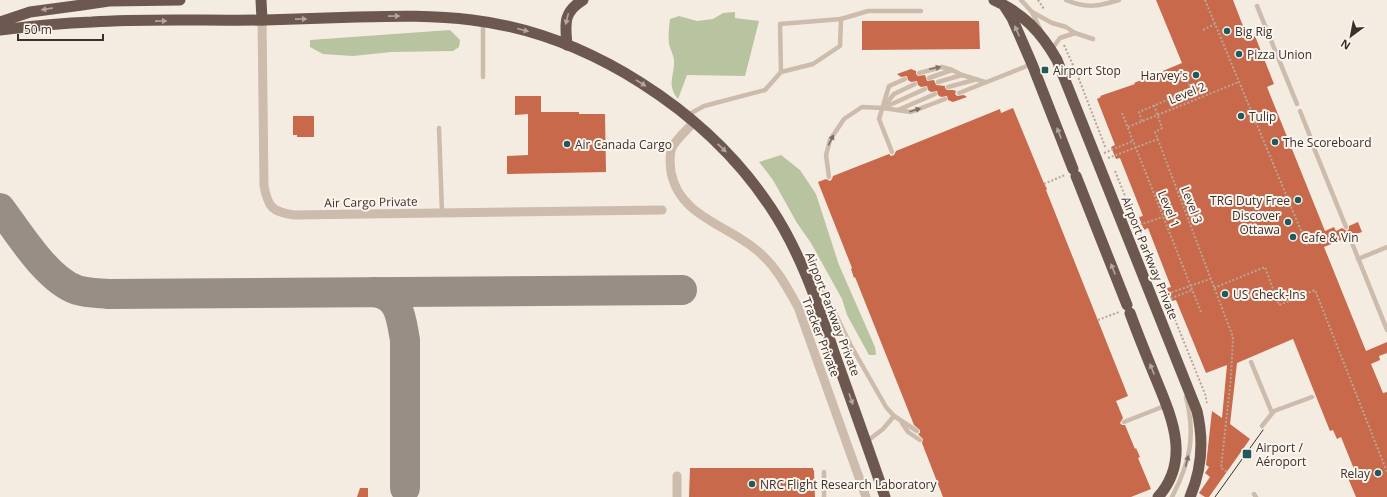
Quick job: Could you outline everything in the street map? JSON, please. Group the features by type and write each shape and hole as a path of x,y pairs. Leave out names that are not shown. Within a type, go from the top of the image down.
{"highway":[{"path":"0,22 30,12 109,1 180,0"},
{"path":"261,0 262,20"},
{"path":"567,45 566,18 573,7 583,0"},
{"name":"Airport Parkway Private","path":"994,0 1008,7 1032,25 1044,37 1057,60 1197,411 1202,437 1202,455 1200,470 1190,497"},
{"path":"1000,0 1012,18 1032,64 1173,424 1177,454 1174,469 1169,482 1158,497"},
{"name":"Airport Parkway Private","path":"0,30 94,21 262,20 411,16 483,21 531,32 589,54 658,94 690,119 727,153 751,180 773,210 792,245 814,295 885,497"}],"street":[{"name":"Air Cargo Private","path":"262,20 264,186 269,205 278,212 294,215 662,210"},
{"name":"Tracker Private","path":"690,119 672,146 670,165 674,184 685,202 693,210 729,230 755,248 777,271 784,282 798,306 866,497"},
{"path":"677,476 677,497"}],"lane":[{"path":"1021,0 1032,12 1050,51 1185,391 1189,412 1191,442 1184,472 1172,497"},
{"path":"1066,0 1078,5 1090,6 1102,6 1119,0"},
{"path":"1258,6 1297,104"},
{"path":"781,72 780,24 841,19 868,12 921,11"},
{"path":"1032,12 1052,23 1066,27 1074,33 1093,39"},
{"path":"690,119 704,106 765,90 781,72 813,64 840,46 841,19"},
{"path":"483,21 483,77"},
{"path":"1050,51 1060,38 1074,33"},
{"path":"959,93 1032,64"},
{"path":"919,73 942,67 974,80 985,82"},
{"path":"929,78 952,70"},
{"path":"938,82 962,75"},
{"path":"892,152 879,119 889,86 905,79"},
{"path":"948,87 974,80"},
{"path":"883,108 894,94 915,84"},
{"path":"883,108 925,89"},
{"path":"898,110 935,94"},
{"path":"829,177 826,155 830,140 844,119 862,107 911,112 945,98"},
{"path":"1300,111 1312,141"},
{"path":"439,128 442,213"},
{"path":"1314,148 1346,227"},
{"path":"1350,238 1387,330"},
{"path":"792,245 820,282 850,344 886,407 894,416 917,431"},
{"path":"1358,259 1387,247"},
{"path":"1251,362 1272,413"},
{"path":"1262,426 1272,413 1312,397"},
{"path":"1124,422 1167,406"},
{"path":"866,442 883,428 894,416"},
{"path":"902,421 908,432 920,440"},
{"path":"824,472 824,497"}],"path":[{"path":"1038,0 1046,14"},
{"path":"1205,0 1307,245"},
{"path":"1203,30 1215,24"},
{"path":"1184,73 1191,89"},
{"name":"Level 2","path":"1128,127 1239,82"},
{"path":"1142,121 1139,112 1200,86"},
{"path":"1115,156 1158,139 1155,132 1162,128 1154,105"},
{"name":"Level 1","path":"1122,112 1201,312"},
{"name":"Level 3","path":"1158,139 1233,337 1232,365 1221,468 1227,472"},
{"path":"1214,288 1264,267 1279,306 1315,290 1344,360 1387,472"},
{"path":"1169,293 1210,278"}],"green space":[{"path":"735,12 735,18 759,21 745,76 687,75 678,99 672,89 674,59 669,44 670,19 679,16 697,21 713,19 723,13"},
{"path":"450,30 460,40 459,47 453,51 391,52 353,56 323,54 310,47 310,40"},
{"path":"781,155 800,170 816,194 839,265 875,347 876,355 869,355 847,315 842,299 811,243 797,223 773,180 759,162"}],"building":[{"path":"1156,0 1233,0 1248,39 1255,36 1274,84 1267,87 1325,231 1334,227 1336,231 1342,228 1347,231 1349,226 1358,222 1362,232 1353,235 1349,234 1346,238 1324,247 1366,351 1387,342 1387,353 1379,356 1380,360 1371,364 1383,393 1387,392 1387,497 1356,497 1348,478 1356,474 1341,437 1337,439 1333,430 1330,431 1293,339 1237,363 1230,424 1250,439 1209,497 1205,497 1199,493 1210,477 1205,473 1209,467 1206,465 1212,411 1222,418 1227,365 1206,373 1176,300 1172,301 1167,288 1171,287 1148,228 1144,230 1139,217 1143,216 1120,158 1116,159 1111,147 1115,145 1097,99 1101,97 1100,96 1135,84 1134,83 1182,63"},
{"path":"862,21 979,21 980,49 862,50"},
{"path":"911,69 916,71 918,76 925,75 927,81 934,80 936,85 945,86 947,90 956,91 955,94 957,96 964,95 967,97 953,102 948,100 947,96 941,97 938,95 937,91 931,92 928,90 927,86 921,87 918,85 917,81 911,82 908,80 907,76 901,77 897,74"},
{"name":"Air Canada Cargo","path":"515,96 541,96 541,112 605,114 606,172 507,174 507,156 528,155 528,114 515,115"},
{"path":"1013,108 1047,189 1046,190 1128,396 1116,401 1123,418 1120,423 1125,425 1135,449 1136,448 1140,457 1138,458 1151,489 1131,497 943,497 922,443 923,439 918,434 920,433 920,430 914,425 855,277 854,278 852,268 818,182 826,179 830,181 833,176 889,154 891,156 894,155 896,151 1000,109 1001,113"},
{"path":"293,116 314,116 314,137 297,137 297,135 293,135"},
{"name":"NRC Flight Research Laboratory","path":"690,468 813,468 815,497 689,497"},
{"path":"360,488 368,488 368,497 357,497"}],"taxiway":[{"path":"0,208 34,255 44,266 66,285 77,290 88,292 108,294 682,290"},
{"path":"374,292 383,294 389,298 398,309 405,340 405,488"}],"tram line":[{"path":"1215,497 1263,430"}],"place":[{"name":"Big Rig","path":"1227,31"},
{"name":"Pizza Union","path":"1239,54"},
{"name":"Airport Stop","path":"1045,70"},
{"name":"Harvey's","path":"1196,75"},
{"name":"Tulip","path":"1241,116"},
{"name":"The Scoreboard","path":"1275,142"},
{"name":"Air Canada Cargo","path":"567,144"},
{"name":"TRG Duty Free","path":"1298,200"},
{"name":"Discover Ottawa","path":"1288,222"},
{"name":"Cafe & Vin","path":"1293,237"},
{"name":"US Check-Ins","path":"1225,294"},
{"name":"Airport / Aéroport","path":"1247,454"},
{"name":"Relay","path":"1378,473"},
{"name":"NRC Flight Research Laboratory","path":"752,484"}]}
